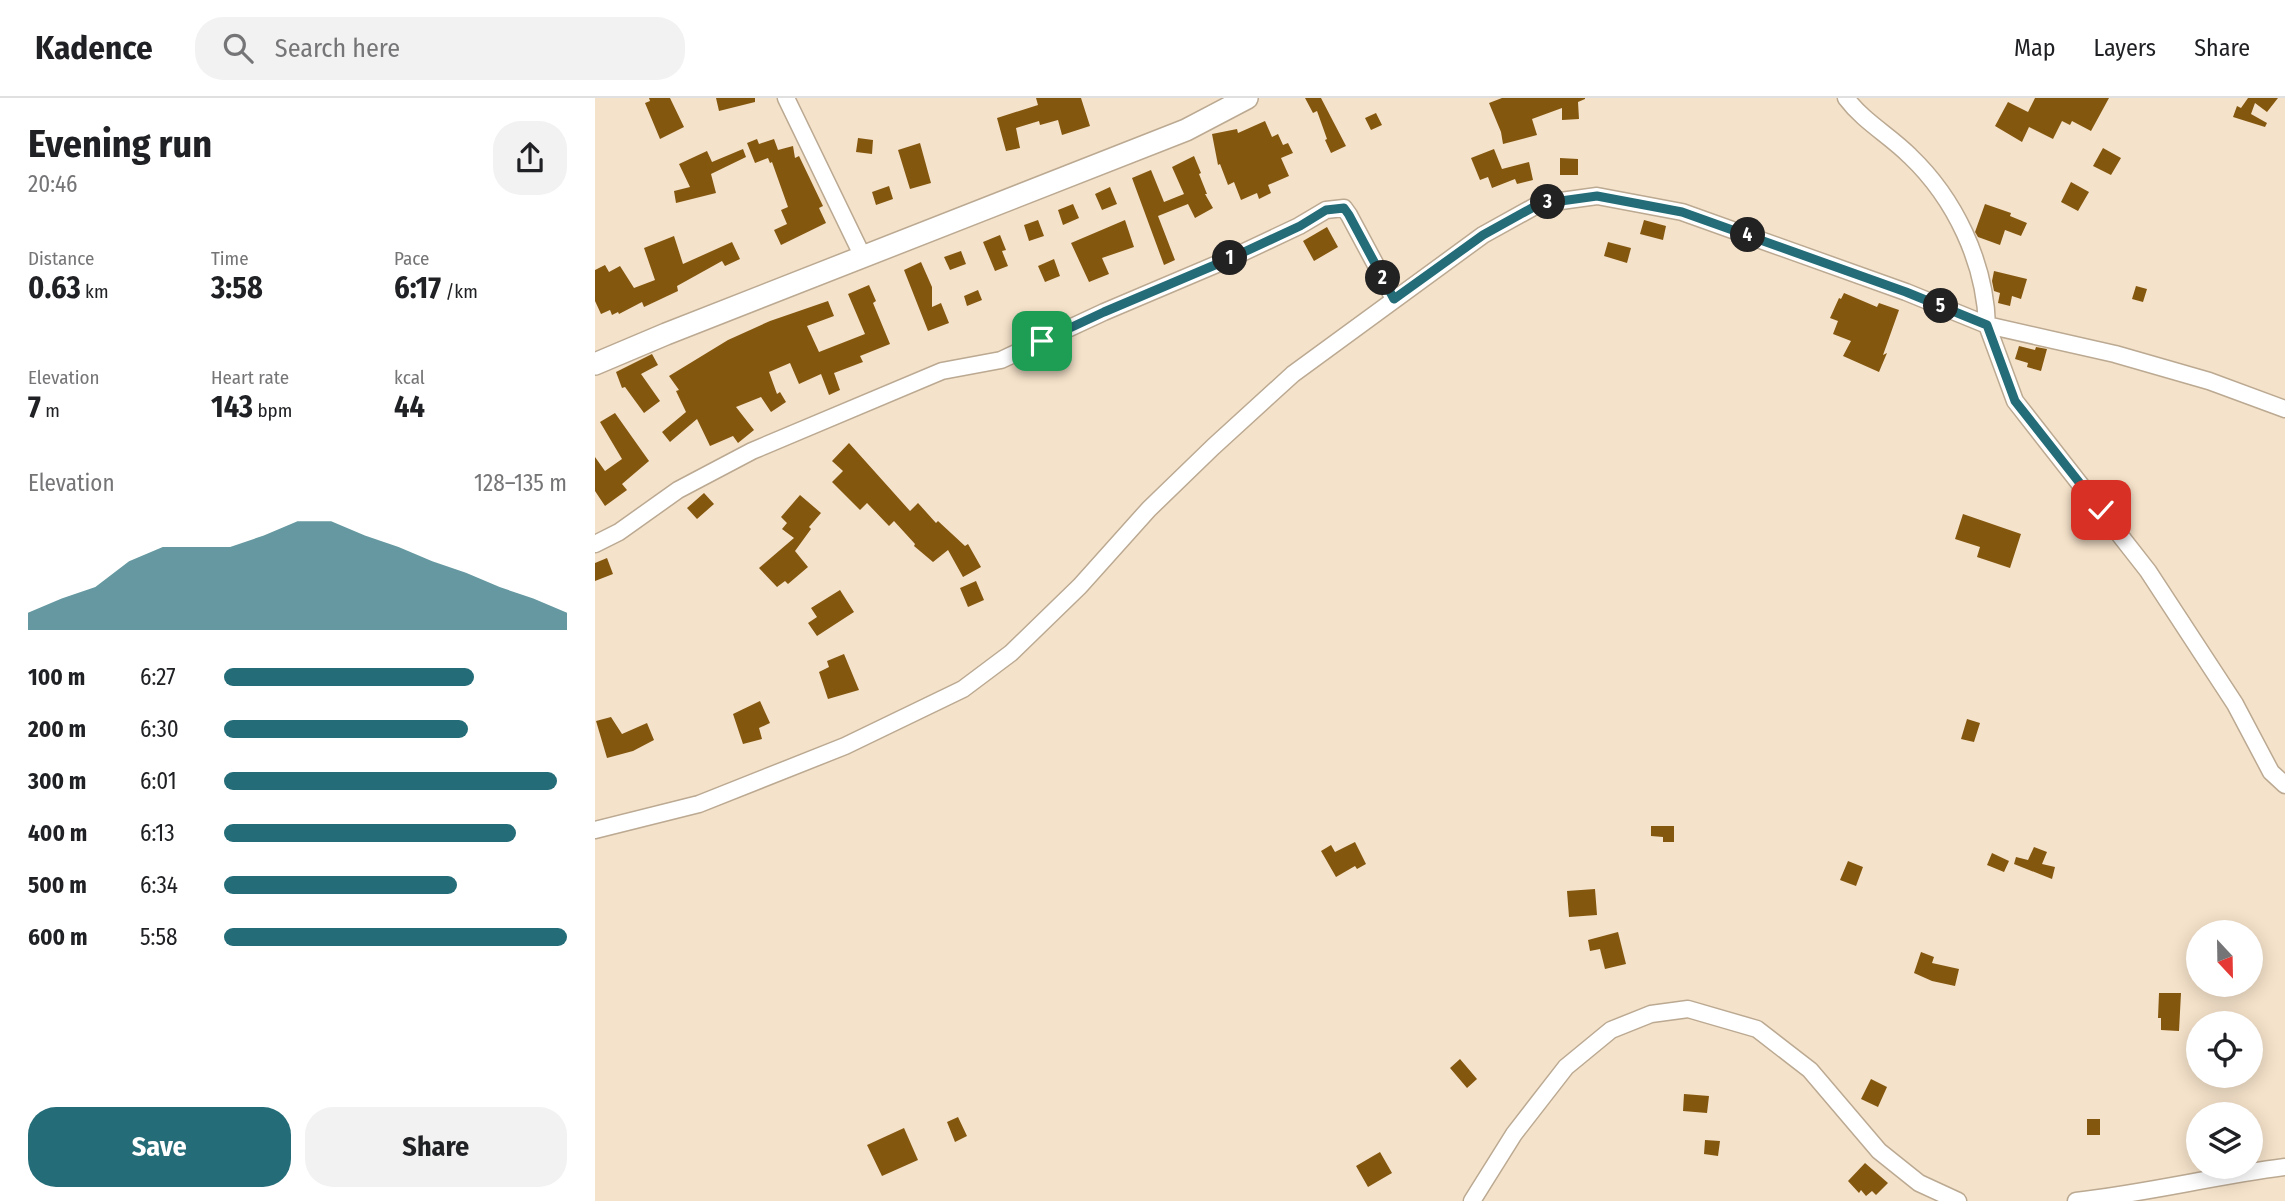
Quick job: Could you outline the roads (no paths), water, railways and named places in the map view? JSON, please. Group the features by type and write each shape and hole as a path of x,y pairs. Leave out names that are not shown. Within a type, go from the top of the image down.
{"main road":[{"path":"595,364 1186,130 1247,98"}],"street":[{"path":"786,98 863,257"},
{"path":"1846,98 1858,114 1910,155 1941,191 1966,234 1986,295 1987,325 2015,401 2148,571 2235,704 2271,772 2285,785"},
{"path":"595,830 699,804 845,746 963,689 1011,653 1080,586 1149,509 1293,374 1483,235 1539,204 1597,196 1682,212 1906,292 1987,325 2115,354 2209,381 2285,409"},
{"path":"595,544 619,532 678,490 752,451 942,372 1001,360 1117,306 1229,259 1300,226 1326,210 1344,208 1394,299"},
{"path":"1472,1201 1514,1134 1566,1067 1611,1030 1651,1014 1688,1009 1757,1029 1810,1070 1878,1151 1919,1183 1958,1201"},
{"path":"2076,1201 2123,1196 2241,1172 2285,1167"}]}
